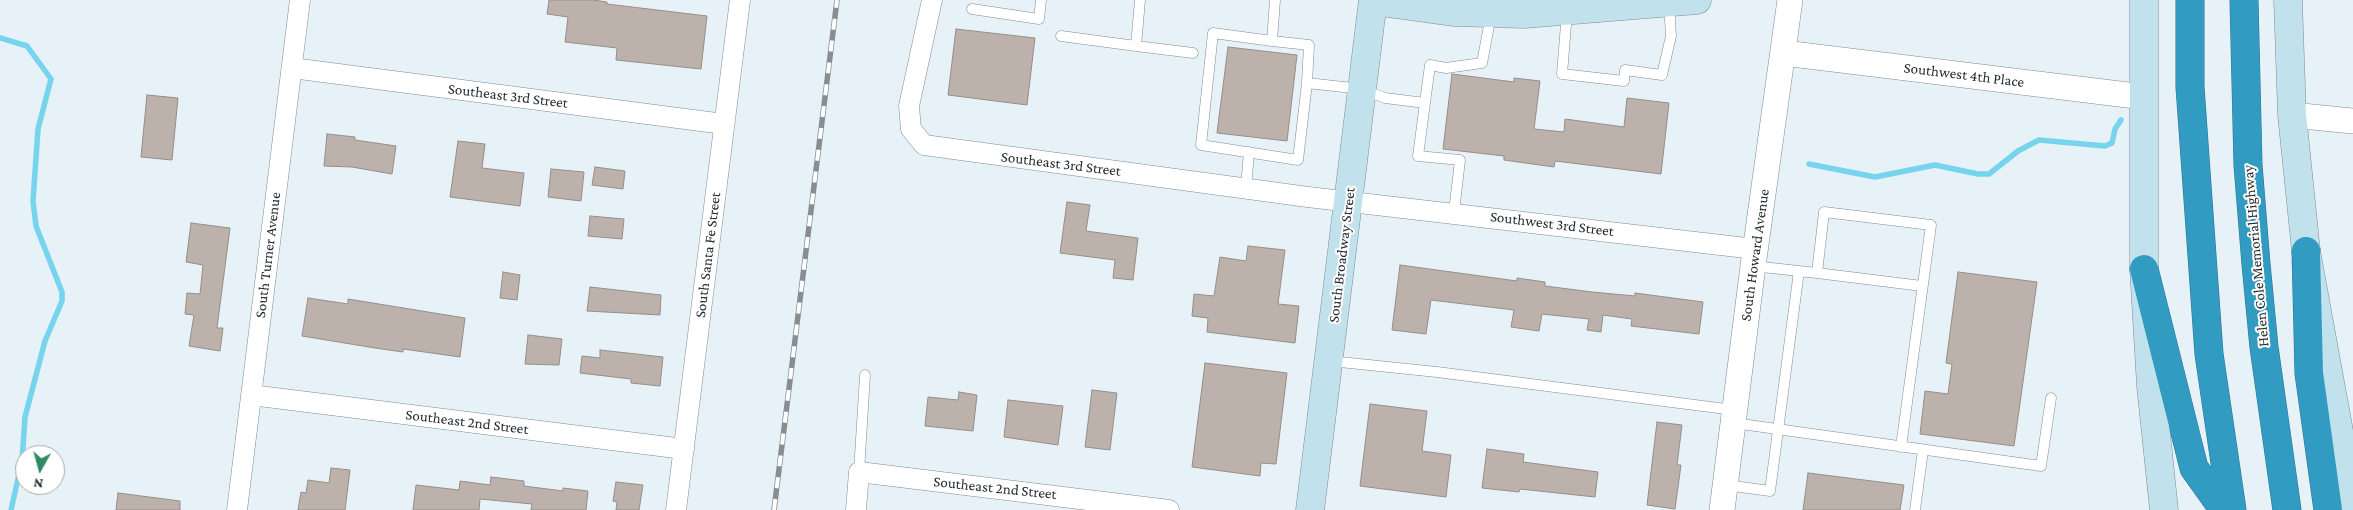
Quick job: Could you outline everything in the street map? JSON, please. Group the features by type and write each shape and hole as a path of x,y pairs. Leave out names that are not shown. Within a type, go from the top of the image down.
{"highway":[{"path":"2190,0 2190,87 2209,354 2232,510"},
{"name":"Helen Cole Memorial Highway","path":"2244,0 2248,165 2256,264 2264,347 2287,510"},
{"path":"2306,251 2309,373 2328,510"},
{"path":"2144,269 2194,468 2224,510"}],"main road":[{"path":"1373,0 1453,12 1491,14 1566,6 1679,1"},
{"name":"South Broadway Street","path":"1310,510 1373,0"},
{"path":"2144,0 2144,269 2152,405 2164,510"},
{"path":"2288,0 2292,115 2306,251 2353,508"}],"street":[{"name":"South Turner Avenue","path":"237,510 300,0"},
{"name":"South Santa Fe Street","path":"676,510 740,0"},
{"name":"Southeast 3rd Street","path":"932,0 909,106 911,129 924,145 1349,200"},
{"name":"South Howard Avenue","path":"1722,510 1754,257 1790,0"},
{"name":"Southwest 4th Place","path":"1784,53 2144,97"},
{"name":"Southeast 3rd Street","path":"292,68 724,124"},
{"path":"2292,115 2353,121"},
{"name":"Southwest 3rd Street","path":"1349,200 1454,212 1754,257"},
{"name":"Southeast 2nd Street","path":"251,395 684,449"},
{"path":"856,510 859,472"},
{"name":"Southeast 2nd Street","path":"859,472 1089,505 1169,510"}],"lane":[{"path":"972,9 1039,19 1041,0"},
{"path":"1136,46 1140,0"},
{"path":"1272,41 1275,0"},
{"path":"1566,6 1562,74 1624,81 1625,70 1662,75 1679,1"},
{"path":"1454,212 1460,160 1418,156 1430,65 1446,68 1482,62 1491,14"},
{"path":"1213,33 1309,46 1307,82 1298,160 1201,145 1213,33"},
{"path":"1061,36 1193,53"},
{"path":"1307,82 1362,89 1386,98 1425,103"},
{"path":"1246,188 1249,152"},
{"path":"1817,273 1824,212 1931,226 1901,447"},
{"path":"1754,257 1799,271 1922,286"},
{"path":"1725,485 1770,491 1799,271"},
{"path":"1329,361 1437,372 1733,417 1777,429 2041,466 2051,398"},
{"path":"859,472 865,375"},
{"path":"1915,510 1922,450"}],"building":[{"path":"549,0 593,0 607,2 607,4 707,16 701,69 616,60 617,48 565,42 568,17 547,14"},
{"path":"956,29 1035,38 1027,105 948,95"},
{"path":"1228,47 1297,55 1287,141 1217,133"},
{"path":"1452,74 1514,82 1514,78 1540,81 1534,129 1564,132 1565,119 1624,127 1627,98 1669,103 1661,174 1555,161 1554,167 1504,160 1504,156 1443,149"},
{"path":"147,95 178,98 172,160 141,157"},
{"path":"327,134 355,137 355,140 396,146 392,174 352,167 324,166"},
{"path":"458,141 485,144 482,168 524,173 520,206 450,197"},
{"path":"595,167 625,171 623,189 592,185"},
{"path":"551,169 584,172 581,201 548,197"},
{"path":"1067,202 1090,205 1086,231 1138,238 1133,280 1113,278 1115,260 1060,253"},
{"path":"590,216 624,219 622,239 588,236"},
{"path":"191,223 230,228 217,328 223,328 220,351 189,346 194,315 185,314 187,293 200,294 203,265 186,262"},
{"path":"1248,246 1285,250 1278,304 1299,306 1295,343 1207,332 1208,318 1192,316 1194,294 1214,296 1220,257 1246,261"},
{"path":"1400,265 1517,281 1517,278 1545,282 1545,286 1592,292 1635,296 1635,293 1703,302 1699,334 1631,326 1632,319 1603,315 1601,332 1587,330 1589,319 1542,314 1539,331 1511,327 1514,310 1431,300 1426,334 1392,330"},
{"path":"503,272 520,275 517,300 500,298"},
{"path":"1958,272 2037,282 2014,446 1920,434 1925,391 1948,394 1952,364 1946,363"},
{"path":"590,287 661,295 660,315 587,311"},
{"path":"308,298 348,304 348,299 465,318 460,357 403,349 403,352 302,336"},
{"path":"528,335 562,339 559,365 525,364"},
{"path":"600,350 663,357 660,386 631,383 631,379 580,373 582,356 600,358"},
{"path":"1205,363 1287,373 1276,464 1261,463 1260,476 1192,467"},
{"path":"1092,390 1117,393 1110,450 1085,447"},
{"path":"959,392 977,395 973,431 925,426 928,397 958,400"},
{"path":"1008,400 1063,406 1058,445 1004,437"},
{"path":"1370,404 1427,411 1422,451 1451,455 1446,497 1360,486"},
{"path":"1657,422 1682,425 1677,465 1681,465 1675,509 1647,505"},
{"path":"1487,449 1524,454 1523,462 1598,472 1595,497 1520,489 1519,492 1482,488"},
{"path":"331,468 350,470 345,510 298,510 301,492 306,493 308,480 329,483"},
{"path":"1808,473 1904,485 1900,510 1803,510"},
{"path":"491,477 524,481 524,486 563,491 563,488 588,491 586,510 531,510 532,504 480,499 479,510 413,510 416,485 459,490 460,481 490,485"},
{"path":"616,482 643,485 639,510 616,510 617,502 613,501"},
{"path":"118,493 180,501 180,510 116,510"}],"waterway":[{"path":"0,38 27,46 51,79 38,129 33,201 36,226 62,292 62,301 45,341 25,417 22,461 11,510"},
{"path":"1809,164 1875,177 1935,165 1978,174 1989,174 2018,151 2039,140 2105,146 2112,143 2115,129 2121,120"}],"railway":[{"path":"774,510 837,0"}]}
